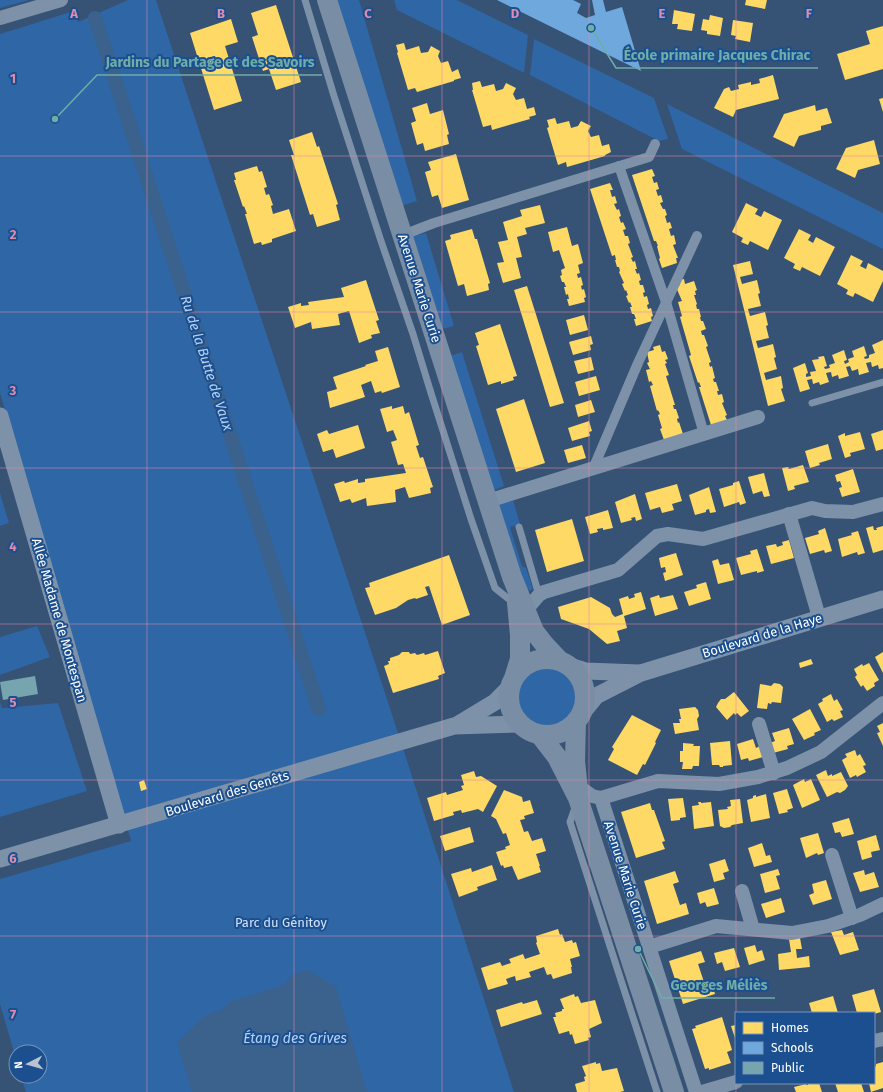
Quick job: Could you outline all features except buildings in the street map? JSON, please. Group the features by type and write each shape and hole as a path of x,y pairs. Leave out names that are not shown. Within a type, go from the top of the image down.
{"main road":[{"name":"Avenue Marie Curie","path":"327,0 512,577 528,603 538,637 564,663"},
{"name":"Avenue Marie Curie","path":"512,681 520,659 528,603"},
{"path":"547,658 564,663 579,675 584,687 585,700 579,718 566,731 553,735 540,735 529,731 520,724 510,707 508,697 512,681 523,666 534,660 547,658"},
{"name":"Avenue Marie Curie","path":"579,718 575,761 578,792 674,1092"},
{"name":"Avenue Marie Curie","path":"540,735 557,757 578,792"}],"street":[{"path":"0,18 60,0"},
{"path":"403,234 434,223 649,157 654,144"},
{"path":"619,166 666,302 704,434"},
{"path":"593,469 638,363 697,236"},
{"name":"Allée Madame de Montespan","path":"0,416 119,825"},
{"path":"488,501 758,417"},
{"path":"528,603 544,592 618,570 657,536 668,534 703,538 812,508 825,511 853,512 883,504"},
{"path":"789,514 819,617"},
{"name":"Boulevard de la Haye","path":"579,718 596,696 641,673 819,617 883,599"},
{"name":"Boulevard de la Haye","path":"564,663 586,671 641,673"},
{"name":"Boulevard des Genêts","path":"0,859 454,726 495,702 512,681"},
{"path":"578,792 601,798 658,780 719,784 774,773 821,752 883,703"},
{"name":"Boulevard des Genêts","path":"454,726 520,724"},
{"path":"759,724 774,773"},
{"name":"Avenue Marie Curie","path":"601,798 696,1092"},
{"path":"832,855 852,918"},
{"path":"742,891 753,929"},
{"path":"650,947 716,926 760,931 792,932 828,926 852,918 883,904"},
{"path":"702,1092 735,1082"}],"lane":[{"path":"305,0 334,96 495,588 528,603"},
{"path":"812,403 883,382"},
{"name":"Avenue Marie Curie","path":"519,527 528,603"},
{"path":"578,792 570,822 656,1092"}],"green space":[{"path":"0,0 29,0 0,8"},
{"name":"Parc du Génitoy","path":"128,0 156,0 388,702 514,1092 26,1092 24,1084 48,1084 48,1044 12,1044 0,1004 0,879 131,841 0,393 0,34 74,11 78,22"},
{"path":"335,0 359,0 417,201 401,206"},
{"path":"394,0 457,0 528,35 524,73 397,10"},
{"path":"534,39 654,98 668,139 659,141 530,75"},
{"path":"667,104 883,213 883,249 682,149"},
{"path":"426,233 454,326 442,329 411,237"},
{"path":"462,352 504,486 494,490 450,356"},
{"path":"0,493 9,523 0,526"},
{"path":"513,500 520,524 510,527 522,566 526,568 533,589 530,591 526,588 498,505"},
{"path":"37,626 50,657 0,675 0,637"},
{"path":"542,668 554,668 565,673 573,681 578,692 576,710 565,723 554,728 542,728 531,723 523,715 518,704 518,692 523,681 531,673"},
{"path":"0,702 2,708 58,703 87,791 0,817"}],"water":[{"name":"Étang des Grives","path":"307,970 336,987 367,1092 192,1092 177,1042 205,1016 223,1009 229,1002 284,985 292,975"}],"waterway":[{"name":"Ru de la Butte de Vaux","path":"95,18 319,709"}],"place":[{"name":"École primaire Jacques Chirac","path":"591,28"},
{"name":"Jardins du Partage et des Savoirs","path":"55,119"},
{"name":"Georges Méliès","path":"638,949"}]}
